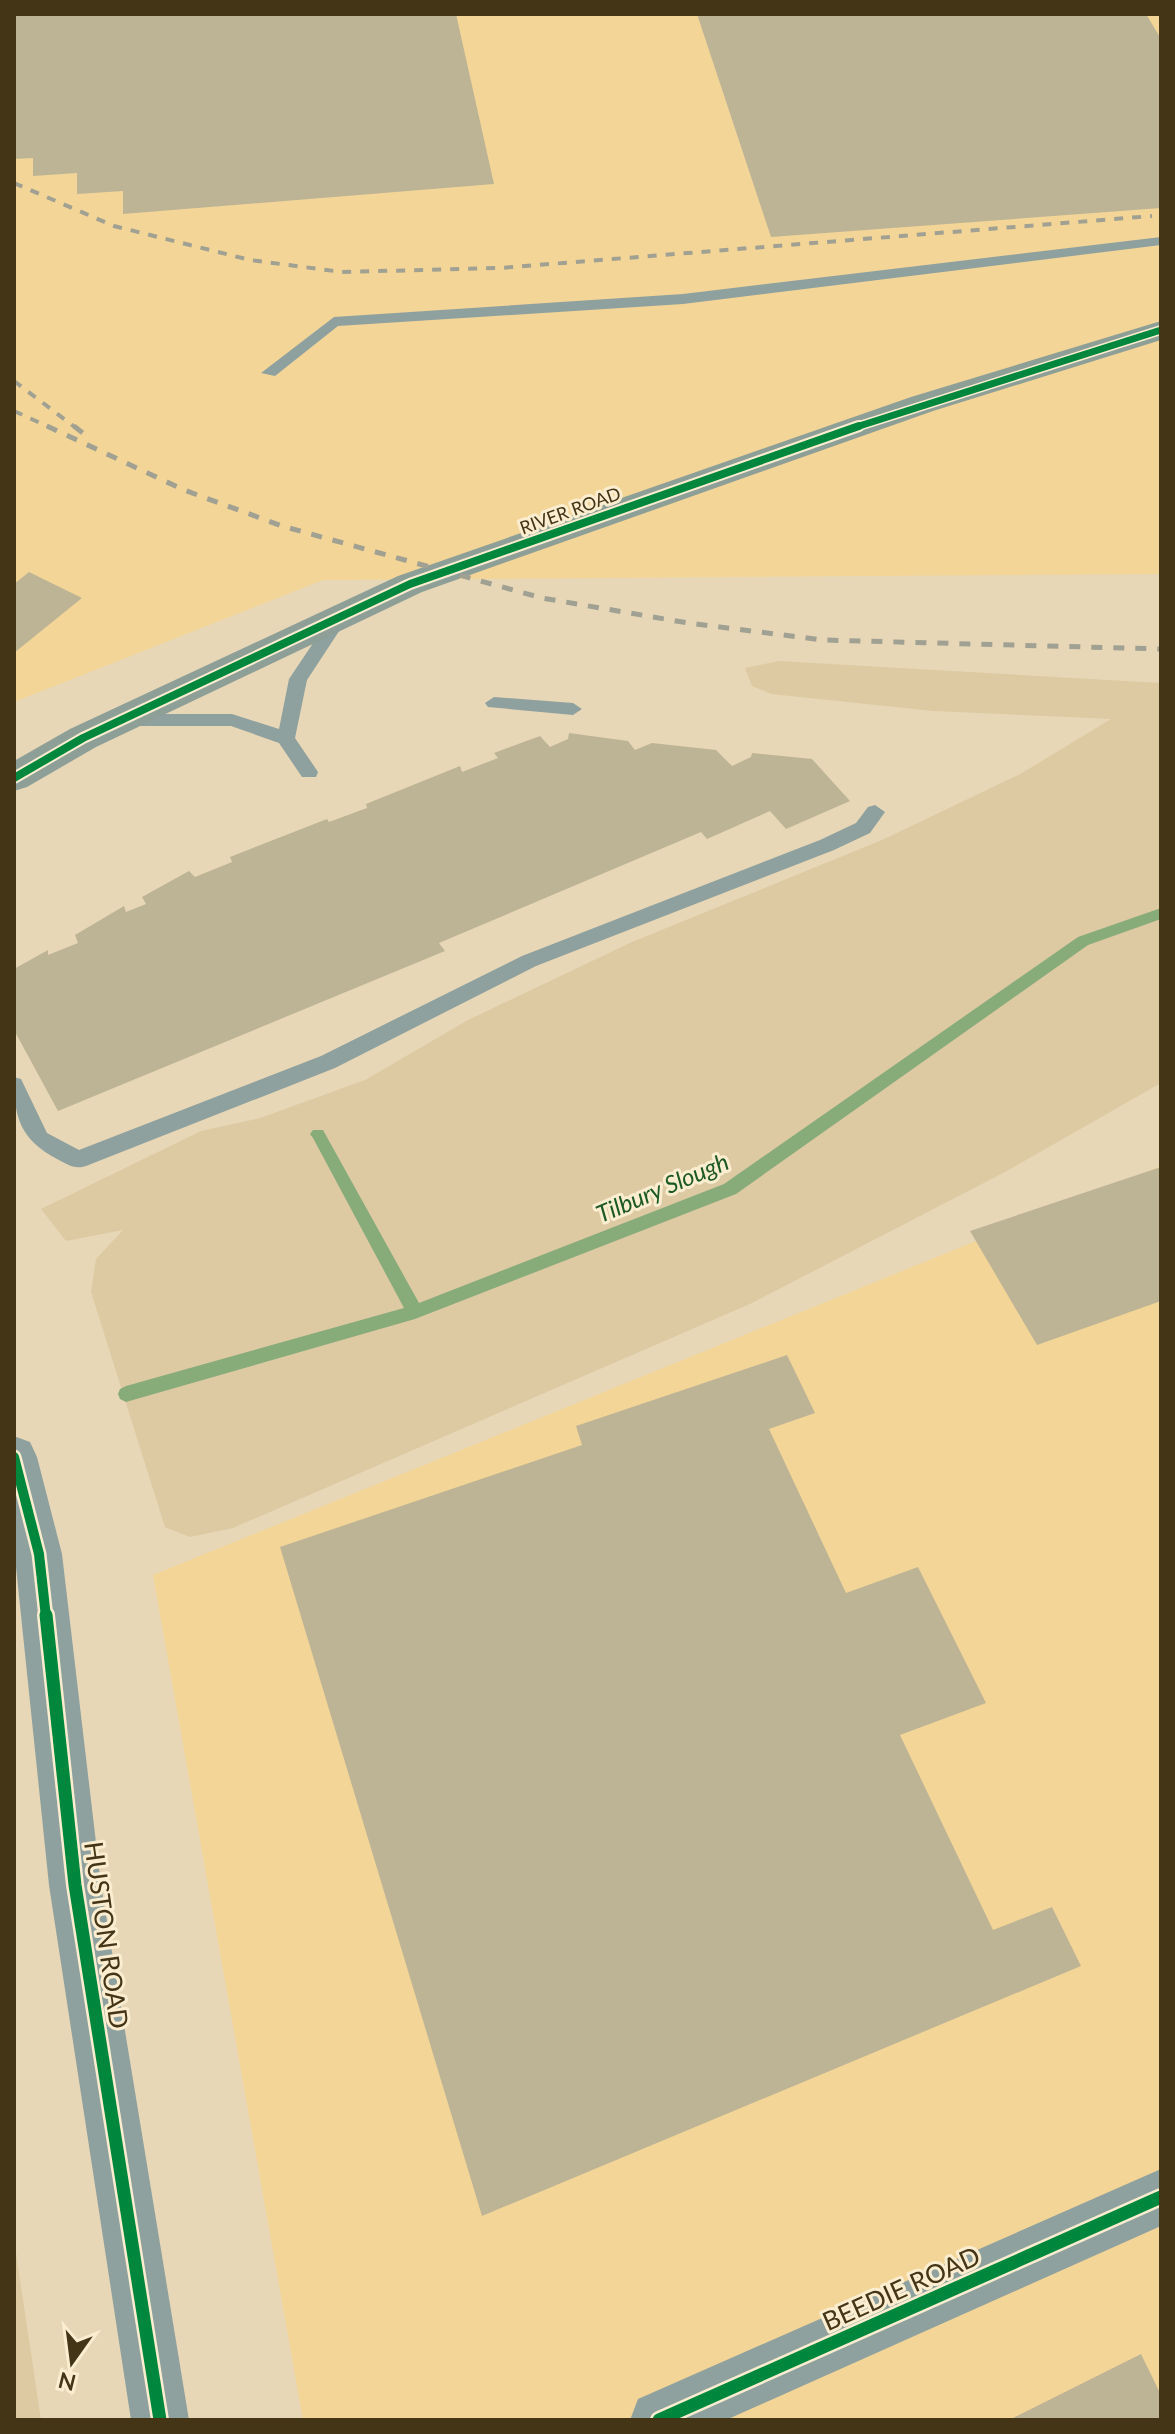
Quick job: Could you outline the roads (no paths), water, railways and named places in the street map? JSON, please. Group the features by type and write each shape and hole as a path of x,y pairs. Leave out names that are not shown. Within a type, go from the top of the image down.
{"main road":[{"name":"RIVER ROAD","path":"16,777 120,720 410,584 922,404 1161,330"}],"street":[{"name":"HUSTON ROAD","path":"14,1457 39,1554 75,1885 160,2420"},
{"name":"BEEDIE ROAD","path":"659,2420 1161,2197"}],"lane":[{"path":"269,373 334,322 683,299 1161,241"},
{"path":"286,738 298,679 340,616"},
{"path":"494,703 573,709"},
{"path":"120,720 232,720 286,738 309,772"},
{"path":"14,1085 39,1139 78,1160 328,1062 529,961 827,845 863,828 875,812"}],"waterway":[{"name":"Tilbury Slough","path":"415,1312 730,1189 1083,941 1161,913"},
{"path":"318,1134 415,1312"},
{"name":"Tilbury Slough","path":"126,1394 415,1312"}],"railway":[{"path":"14,183 114,226 250,260 342,272 500,268 1152,216"},
{"path":"14,381 76,428"},
{"path":"14,411 51,428"},
{"path":"47,426 184,490 282,526 542,598 688,623 823,640 1161,649"},
{"path":"74,426 84,434"}]}
